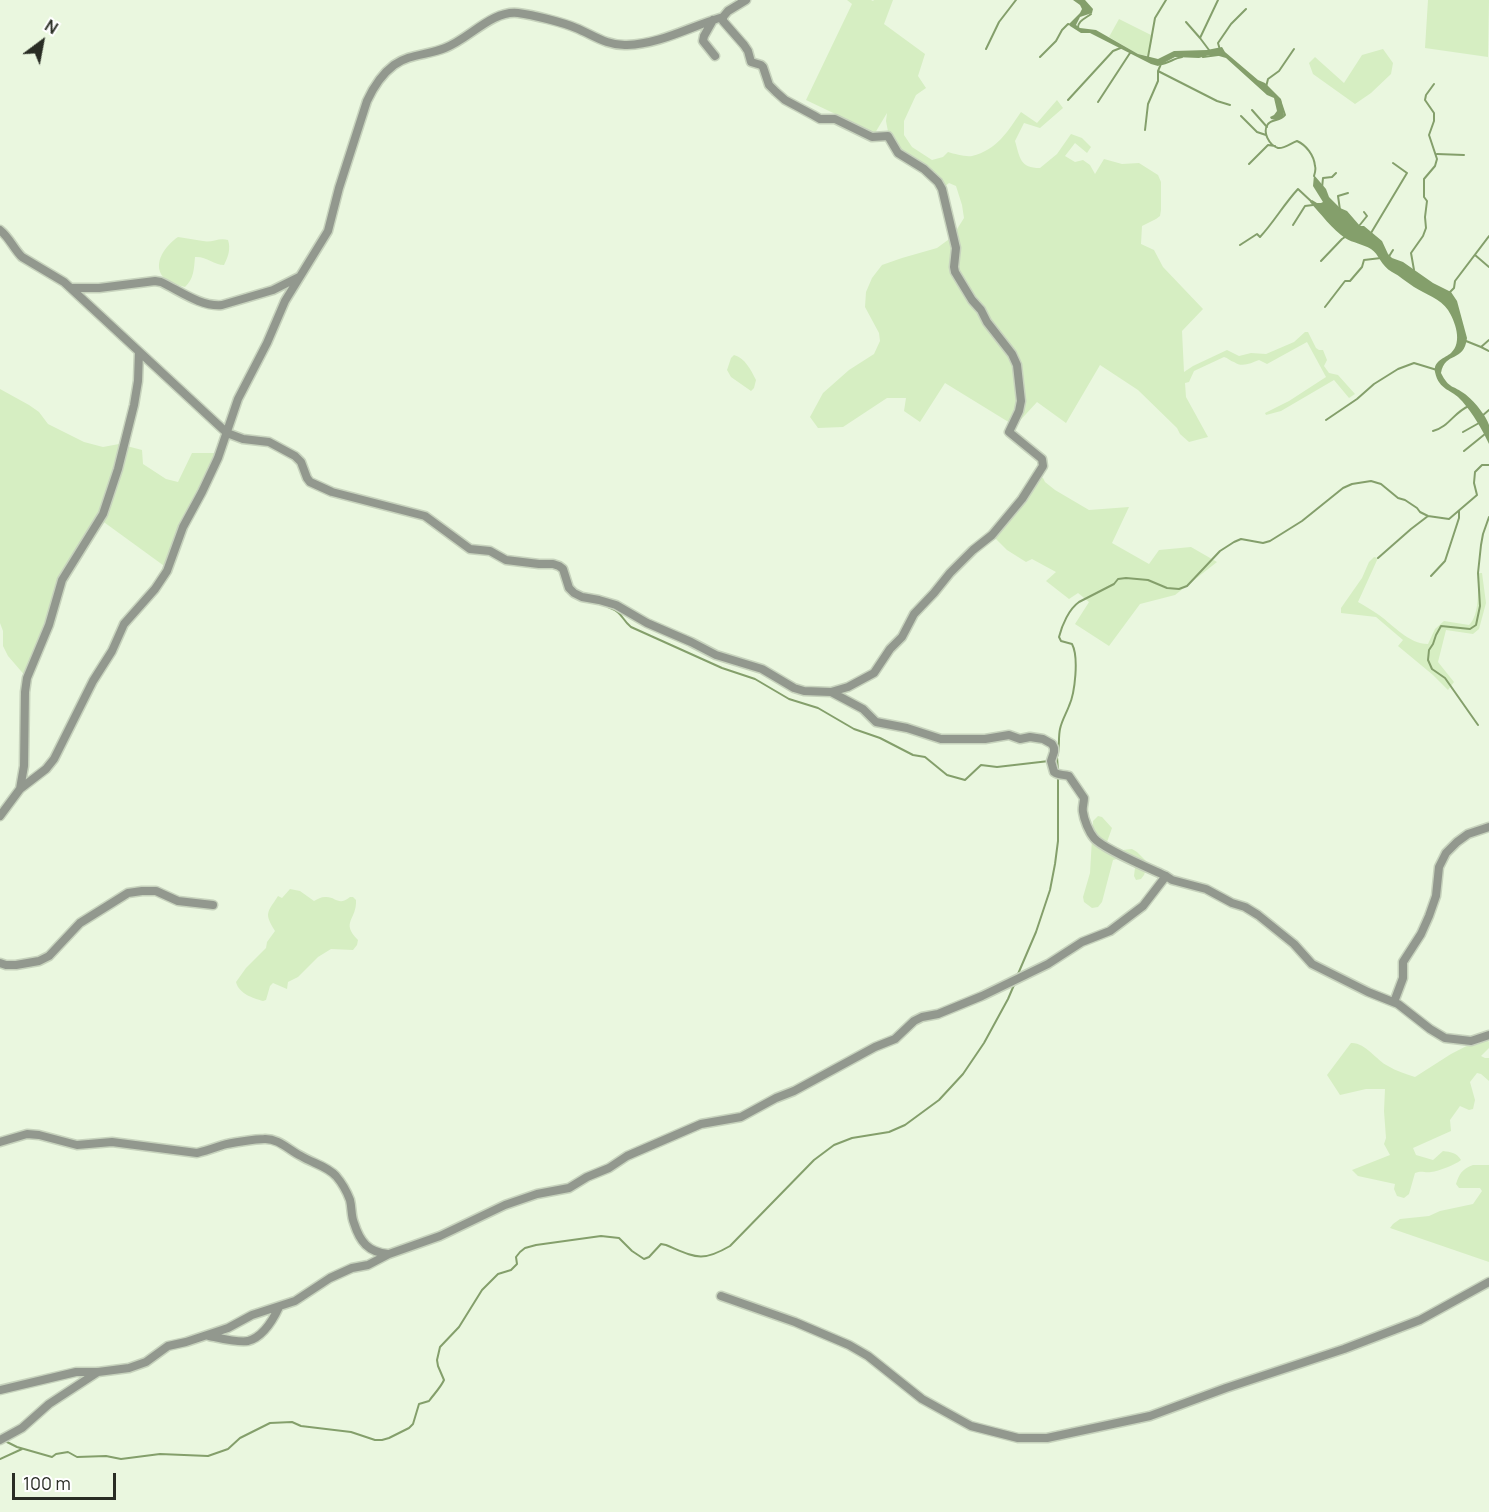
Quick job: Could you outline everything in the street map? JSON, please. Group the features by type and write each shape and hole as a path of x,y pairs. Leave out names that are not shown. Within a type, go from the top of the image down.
{"street":[{"path":"0,816 20,789 46,769 54,759 93,681 112,651 126,619 148,598 164,577 183,527 202,492 227,433 238,399 267,343 285,301 328,231 339,188 367,101 380,79 405,58 452,45 503,14 519,13 566,25 597,39 624,46 657,41 723,17 728,11 746,0"},
{"path":"0,230 9,238 22,257 71,288 227,433 243,439 269,442 295,456 301,462 310,482 332,492 425,516 470,549 490,551 506,560 559,566 563,569 569,588 574,593 616,606 716,655 762,669 794,688 804,691 831,692 848,687 874,673 890,649 902,637 914,614 950,573 992,535 1022,499 1043,466 1043,462 1009,432 1021,401 1017,365 1012,354 987,322 955,272 956,248 942,189 938,182 924,169 898,153 888,136 872,137 835,119 820,119 785,100 772,89 761,65 751,62 748,51 724,22 723,17"},
{"path":"713,20 703,41 715,56"},
{"path":"71,288 99,288 155,280 199,301 222,305 273,290 301,275"},
{"path":"20,789 24,766 27,678 49,625 62,580 103,514 135,405 139,352"},
{"path":"831,692 863,709 876,722 907,728 941,739 985,739 1009,735 1020,739 1030,737 1043,739 1052,744 1054,752 1051,761 1054,772 1058,775 1069,776 1084,798 1082,810 1096,841 1172,880 1206,888 1232,903 1245,907 1294,944 1318,968 1394,1002 1445,1038 1471,1041 1489,1035"},
{"path":"1394,1002 1403,978 1403,962 1421,934 1436,896 1439,867 1446,853 1468,834 1489,827"},
{"path":"0,1390 76,1372 129,1368 146,1362 168,1346 206,1336 237,1324 252,1315 295,1301 330,1278 440,1236 505,1205 537,1194 569,1188 609,1168 627,1156 701,1124 741,1118 875,1047 895,1039 914,1021 982,996 1047,964 1082,942 1110,931 1143,906 1166,876"},
{"path":"0,963 6,965 39,961 49,956 80,923 128,893 156,891 178,901 213,905"},
{"path":"0,1142 27,1134 77,1145 112,1142 197,1153 225,1144 265,1138 273,1140 327,1168 335,1175 346,1190 353,1222 366,1247 389,1254"},
{"path":"721,1296 795,1322 849,1345 868,1356 922,1399 970,1426 1018,1438 1047,1438 1150,1416 1344,1349 1420,1320 1489,1282"},
{"path":"206,1336 249,1341 270,1326 279,1307"},
{"path":"0,1440 22,1428 50,1404 98,1372"}],"shaded area":[{"path":"847,0 893,0 884,24 925,54 918,76 926,88 916,95 904,121 904,135 912,147 932,160 943,157 948,152 969,156 981,153 1001,139 1021,112 1037,123 1057,100 1063,108 1040,128 1024,123 1015,141 1025,164 1033,168 1040,168 1057,154 1071,134 1082,138 1091,147 1087,153 1075,143 1065,156 1075,162 1083,160 1090,165 1095,174 1104,159 1122,164 1139,163 1158,175 1161,182 1160,216 1142,226 1141,244 1154,250 1163,267 1203,309 1182,331 1184,372 1227,350 1239,356 1251,353 1266,354 1294,342 1308,332 1316,348 1323,350 1327,360 1324,366 1329,373 1338,375 1355,394 1349,398 1334,380 1281,411 1266,415 1265,413 1289,401 1326,377 1307,342 1267,364 1259,360 1240,365 1224,357 1194,371 1189,382 1185,383 1186,397 1208,437 1189,442 1138,390 1100,365 1066,423 1037,402 1015,426 945,383 920,422 904,411 906,398 887,398 843,427 818,428 810,417 823,393 849,370 874,354 880,341 879,333 865,307 866,292 872,278 882,265 937,248 952,237 964,218 956,186 949,183 942,189 890,142 886,121 887,113 875,133 806,100 852,4"},
{"path":"1073,0 1085,0 1093,9 1092,13 1080,17 1076,25 1080,28 1096,30 1138,54 1158,59 1174,51 1222,47 1281,99 1284,115 1276,120 1271,119 1270,117 1277,111 1274,98 1267,95 1226,58 1209,55 1199,58 1175,57 1158,66 1090,33 1081,33 1070,26 1082,9"},
{"path":"1428,0 1489,0 1488,57 1425,48"},
{"path":"1119,19 1153,36 1148,56 1138,54 1109,37"},
{"path":"1383,49 1393,63 1391,74 1355,104 1313,74 1309,63 1315,57 1344,83 1362,55"},
{"path":"1314,175 1326,189 1329,197 1340,208 1347,211 1360,226 1364,226 1382,241 1392,258 1403,262 1433,283 1451,292 1457,301 1467,338 1462,351 1446,362 1441,373 1449,384 1461,391 1482,412 1489,425 1489,444 1466,406 1440,383 1435,372 1436,365 1451,353 1457,343 1455,326 1448,310 1437,300 1388,269 1371,249 1345,238 1331,226 1310,202 1312,200 1317,203 1323,202 1313,186"},
{"path":"178,237 206,241 228,240 229,253 224,265 195,257 192,277 185,287 168,281 160,272 160,260 165,249"},
{"path":"734,355 750,368 756,380 751,391 731,377 727,370"},
{"path":"0,389 39,412 48,424 84,442 103,447 119,444 142,450 143,464 166,479 178,482 192,453 217,453 167,568 101,520 78,551 27,678 8,656 3,646 3,631 0,623"},
{"path":"1038,475 1055,490 1089,510 1129,507 1112,543 1149,564 1159,550 1191,547 1217,562 1175,595 1140,604 1109,646 1075,624 1089,602 1078,593 1069,599 1046,581 1056,572 1032,559 1026,562 1007,550 992,535"},
{"path":"1374,557 1378,558 1358,602 1414,641 1421,643 1428,644 1435,629 1444,621 1469,625 1473,621 1477,608 1478,573 1482,573 1486,603 1479,629 1473,634 1446,630 1438,662 1454,682 1448,690 1398,646 1403,640 1376,617 1341,613 1341,608"},
{"path":"1098,816 1102,817 1112,828 1107,842 1123,850 1132,849 1148,863 1144,875 1141,879 1136,880 1135,868 1122,859 1113,860 1102,902 1098,907 1092,908 1084,902 1083,897 1090,873 1093,821"},
{"path":"290,889 300,891 314,901 329,897 343,901 353,897 356,900 356,907 350,929 358,940 357,945 353,950 331,949 318,957 298,977 288,982 287,989 273,983 266,1000 263,1001 243,992 236,982 266,948 267,942 275,931 269,920 269,910 278,896 282,898"},
{"path":"1486,1036 1489,1048 1481,1056 1489,1058 1489,1081 1477,1073 1470,1082 1475,1100 1473,1109 1469,1110 1460,1106 1450,1120 1451,1131 1413,1148 1416,1155 1433,1160 1443,1151 1454,1153 1461,1160 1451,1166 1431,1172 1415,1173 1409,1194 1404,1198 1397,1196 1394,1189 1395,1184 1358,1176 1352,1170 1390,1155 1384,1144 1386,1138 1385,1089 1366,1089 1340,1095 1327,1075 1351,1043 1361,1045 1391,1068 1415,1077 1451,1054"},
{"path":"1473,1165 1489,1165 1489,1262 1390,1228 1400,1219 1429,1216 1440,1211 1473,1204 1482,1191 1480,1188 1459,1188 1456,1184 1462,1172"}],"waterway":[{"path":"986,49 999,22 1016,0"},
{"path":"1148,57 1155,18 1166,0"},
{"path":"1209,50 1200,38 1218,0"},
{"path":"1220,50 1218,43 1231,24 1246,9"},
{"path":"1078,29 1080,22 1091,14"},
{"path":"1186,22 1200,38"},
{"path":"1040,57 1056,41 1062,30 1068,24 1072,25"},
{"path":"1068,100 1113,51 1123,47"},
{"path":"1266,87 1268,79 1279,71 1294,49"},
{"path":"1098,102 1131,53"},
{"path":"1203,57 1218,55"},
{"path":"1160,64 1182,57"},
{"path":"1145,130 1148,104 1158,81 1161,64"},
{"path":"1158,71 1217,101 1230,105"},
{"path":"1414,270 1411,253 1426,228 1427,201 1424,197 1424,179 1435,166 1437,159 1429,135 1434,113 1425,100 1434,84"},
{"path":"1280,100 1285,115 1268,124 1267,138 1278,148 1297,141 1303,145 1313,158 1314,176"},
{"path":"1252,110 1267,127"},
{"path":"1241,116 1257,132 1266,135"},
{"path":"1249,164 1268,145 1275,146"},
{"path":"1437,154 1464,155"},
{"path":"1371,233 1407,173 1393,163"},
{"path":"1322,188 1323,178 1332,177 1336,173"},
{"path":"1240,245 1257,234 1260,237 1298,189 1313,203"},
{"path":"1340,210 1338,196 1348,193"},
{"path":"1293,225 1305,206 1313,205"},
{"path":"1359,226 1367,216 1364,212"},
{"path":"1448,294 1489,236"},
{"path":"1321,261 1345,237"},
{"path":"1388,258 1393,250"},
{"path":"1475,255 1489,267"},
{"path":"1325,307 1345,281 1350,281 1362,267 1364,260 1381,258"},
{"path":"1466,341 1481,347 1489,340"},
{"path":"1481,347 1489,351"},
{"path":"1326,420 1398,369 1414,363 1437,370"},
{"path":"1433,431 1469,406"},
{"path":"1482,416 1489,410"},
{"path":"1463,432 1479,423"},
{"path":"1464,451 1485,434"},
{"path":"1057,757 1060,729 1073,693 1076,666 1072,644 1061,641 1059,637 1066,618 1079,602 1114,584 1118,579 1148,580 1167,588 1179,589 1187,586 1220,551 1234,542 1241,539 1263,543 1270,541 1302,521 1343,488 1352,484 1371,481 1381,484 1420,512 1428,516 1449,519 1477,495 1474,483 1475,472 1482,465 1489,465"},
{"path":"1431,576 1445,561 1459,518 1459,511"},
{"path":"1378,558 1428,516"},
{"path":"1478,725 1445,678 1432,669 1428,660 1429,650 1441,626 1470,629 1476,625 1480,606 1478,573 1481,545 1489,517"},
{"path":"608,607 619,614 631,627 722,668 755,679 789,699 818,708 854,729 880,738 913,755 925,757 947,775 965,780 981,765 997,767 1049,761"},
{"path":"1057,757 1058,771"},
{"path":"1018,974 1036,932 1050,890 1058,841 1058,776"},
{"path":"5,1441 17,1447 52,1457 68,1452 77,1457 106,1456 121,1459 160,1454 208,1456 228,1449 240,1438 270,1423 292,1422 301,1426 351,1432 375,1440 389,1438 409,1428 413,1424 419,1404 429,1401 439,1388 444,1380 437,1360 440,1347 459,1327 482,1290 498,1274 511,1270 517,1264 516,1257 525,1248 601,1236 619,1238 644,1259 649,1257 661,1244 698,1256 712,1255 730,1246 814,1160 834,1145 852,1138 889,1132 905,1125 939,1100 963,1074 984,1043 1014,985"},
{"path":"0,1459 22,1449"}]}
